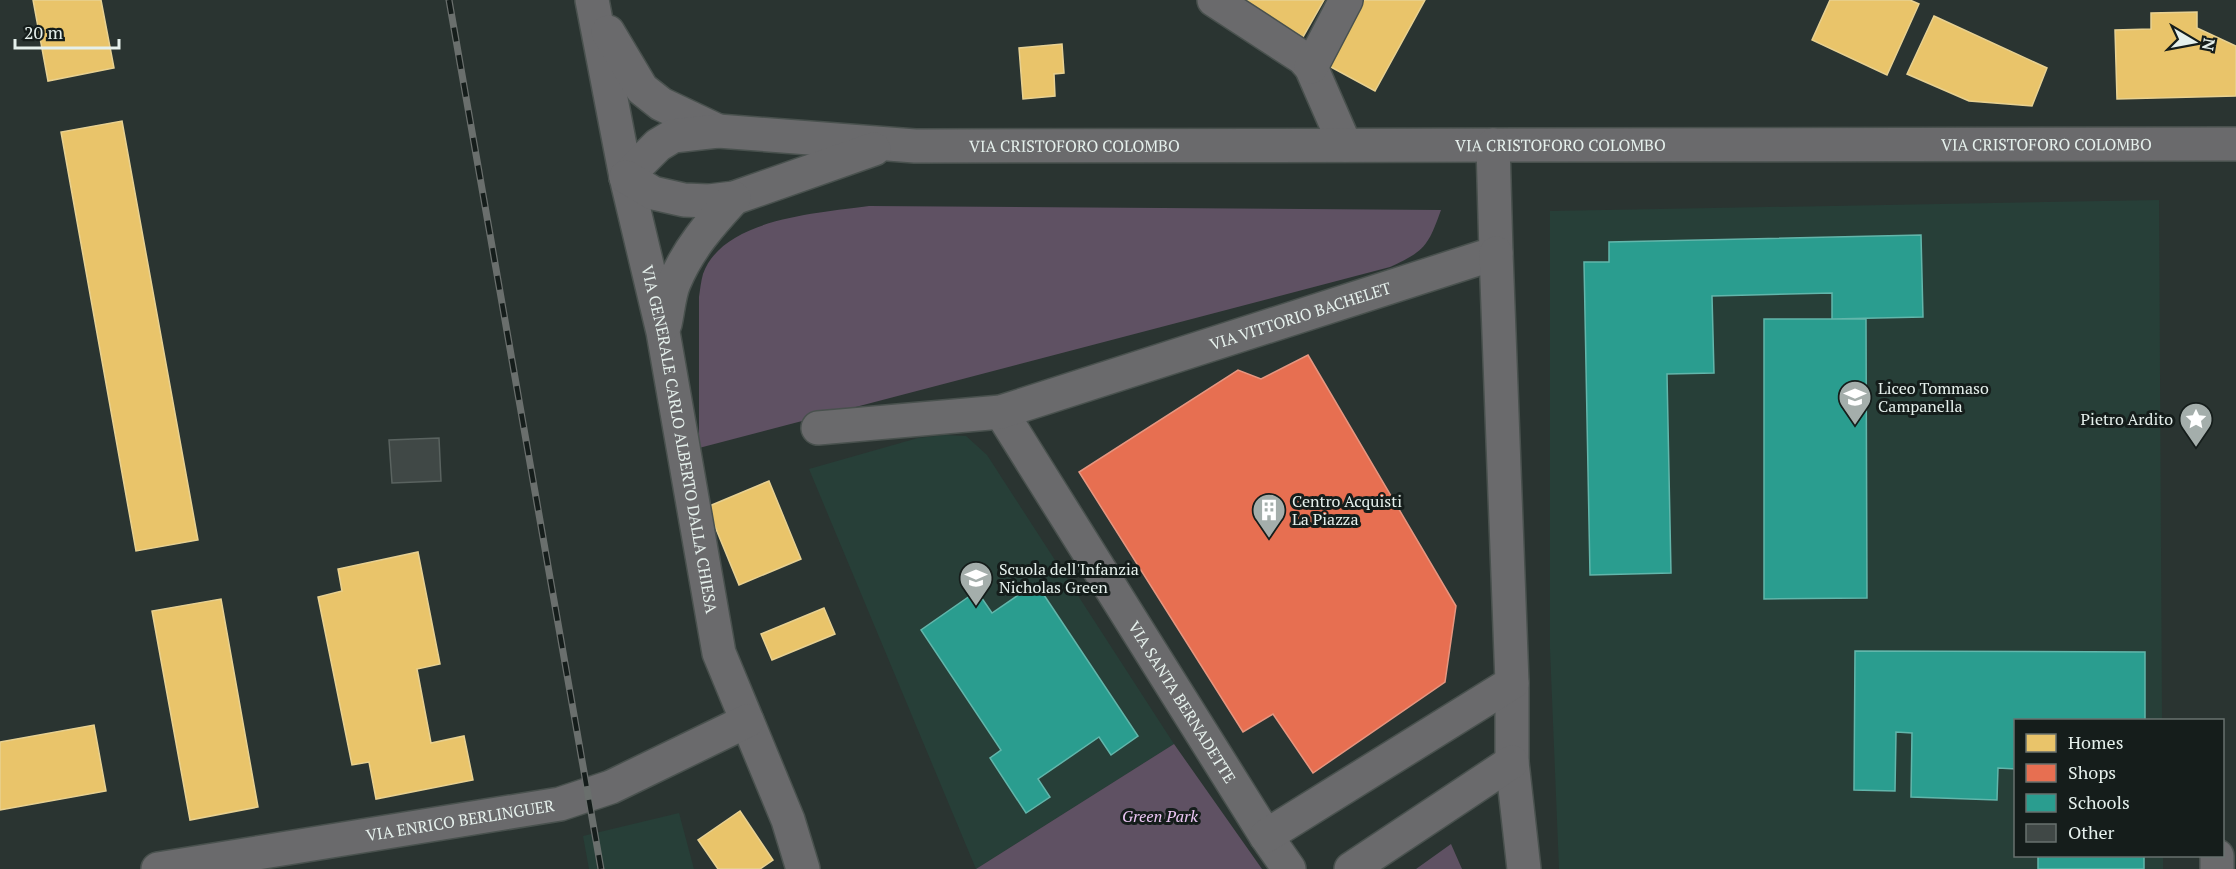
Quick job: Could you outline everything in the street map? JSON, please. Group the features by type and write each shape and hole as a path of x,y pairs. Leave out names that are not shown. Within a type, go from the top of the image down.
{"street":[{"path":"1214,0 1303,57 1311,68 1345,145"},
{"path":"1311,68 1346,0"},
{"name":"VIA CRISTOFORO COLOMBO","path":"592,2 628,70 642,89 661,104 718,131"},
{"name":"VIA GENERALE CARLO ALBERTO DALLA CHIESA","path":"592,2 626,177 663,332 719,652 788,820 803,869"},
{"name":"VIA CRISTOFORO COLOMBO","path":"884,146 734,198 709,201 684,200 653,194 626,177 658,145 673,136 718,131 884,146 2236,144"},
{"path":"1493,145 1512,683 1512,762 1524,869"},
{"name":"VIA CRISTOFORO COLOMBO","path":"663,332 673,284 685,260 699,237 734,198"},
{"name":"VIA VITTORIO BACHELET","path":"818,428 1002,412 1496,253"},
{"name":"VIA SANTA BERNADETTE","path":"1002,412 1272,855"},
{"path":"1272,855 1512,683"},
{"name":"VIA ENRICO BERLINGUER","path":"158,869 560,804 611,787 747,721"},
{"path":"1351,869 1512,762"}],"shaded area":[{"name":"Liceo Tommaso Campanella","path":"2159,200 2162,719 2014,719 2014,857 2163,857 2163,869 1559,869 1550,649 1550,211"},
{"name":"Scuola dell'Infanzia Nicholas Green","path":"945,435 966,436 987,455 1174,744 976,869 809,469 918,438"},
{"path":"679,813 694,869 589,869 583,836"}],"green space":[{"path":"869,206 1441,210 1424,246 1390,267 699,448 699,297 703,274 714,255 730,241 751,230 775,222"},
{"name":"Green Park","path":"1174,744 1262,869 976,869"},
{"path":"1451,844 1462,869 1416,869"}],"building: Homes":[{"path":"33,0 101,0 114,68 48,81"},
{"path":"1244,0 1324,0 1303,37 1243,3"},
{"path":"1363,0 1425,0 1375,91 1327,65"},
{"path":"1830,0 1910,0 1919,4 1887,75 1812,40"},
{"path":"2197,12 2197,28 2236,46 2236,96 2117,99 2115,30 2151,29 2151,13"},
{"path":"1934,16 2047,68 2032,106 1969,101 1907,74"},
{"path":"1062,44 1064,73 1054,74 1055,96 1023,99 1019,48"},
{"path":"122,121 198,540 136,551 61,132"},
{"path":"769,481 801,559 739,585 707,507"},
{"path":"418,552 440,664 417,669 431,743 464,736 473,780 376,799 369,762 352,765 318,597 342,591 338,569"},
{"path":"221,599 258,807 190,820 152,611"},
{"path":"824,608 835,634 772,660 761,634"},
{"path":"94,725 106,791 0,810 0,742"},
{"path":"740,811 773,860 760,869 718,869 698,840"}],"building: Shops":[{"name":"Centro Acquisti La Piazza","path":"1308,355 1456,606 1445,682 1313,773 1273,714 1243,732 1079,472 1238,370 1261,379"}],"building: Schools":[{"path":"1921,235 1923,317 1832,319 1832,293 1712,296 1714,373 1667,374 1671,573 1590,575 1584,262 1609,262 1609,242"},
{"path":"1764,319 1866,319 1867,598 1764,599"},
{"path":"1036,583 1138,736 1111,755 1099,737 1038,779 1050,797 1026,813 990,758 1001,750 921,630 977,591 992,613"},
{"path":"1855,651 2145,652 2145,719 2014,719 2014,769 1998,768 1997,800 1911,797 1912,733 1896,732 1895,791 1854,790"},
{"path":"2038,857 2144,857 2144,869 2038,869"}],"building: Other":[{"path":"439,438 441,481 392,483 389,440"}],"railway":[{"path":"449,0 601,869"}],"place":[{"name":"Liceo Tommaso Campanella","path":"1855,426"},
{"name":"Pietro Ardito","path":"2196,448"},
{"name":"Centro Acquisti La Piazza","path":"1269,539"},
{"name":"Scuola dell'Infanzia Nicholas Green","path":"976,607"}]}
